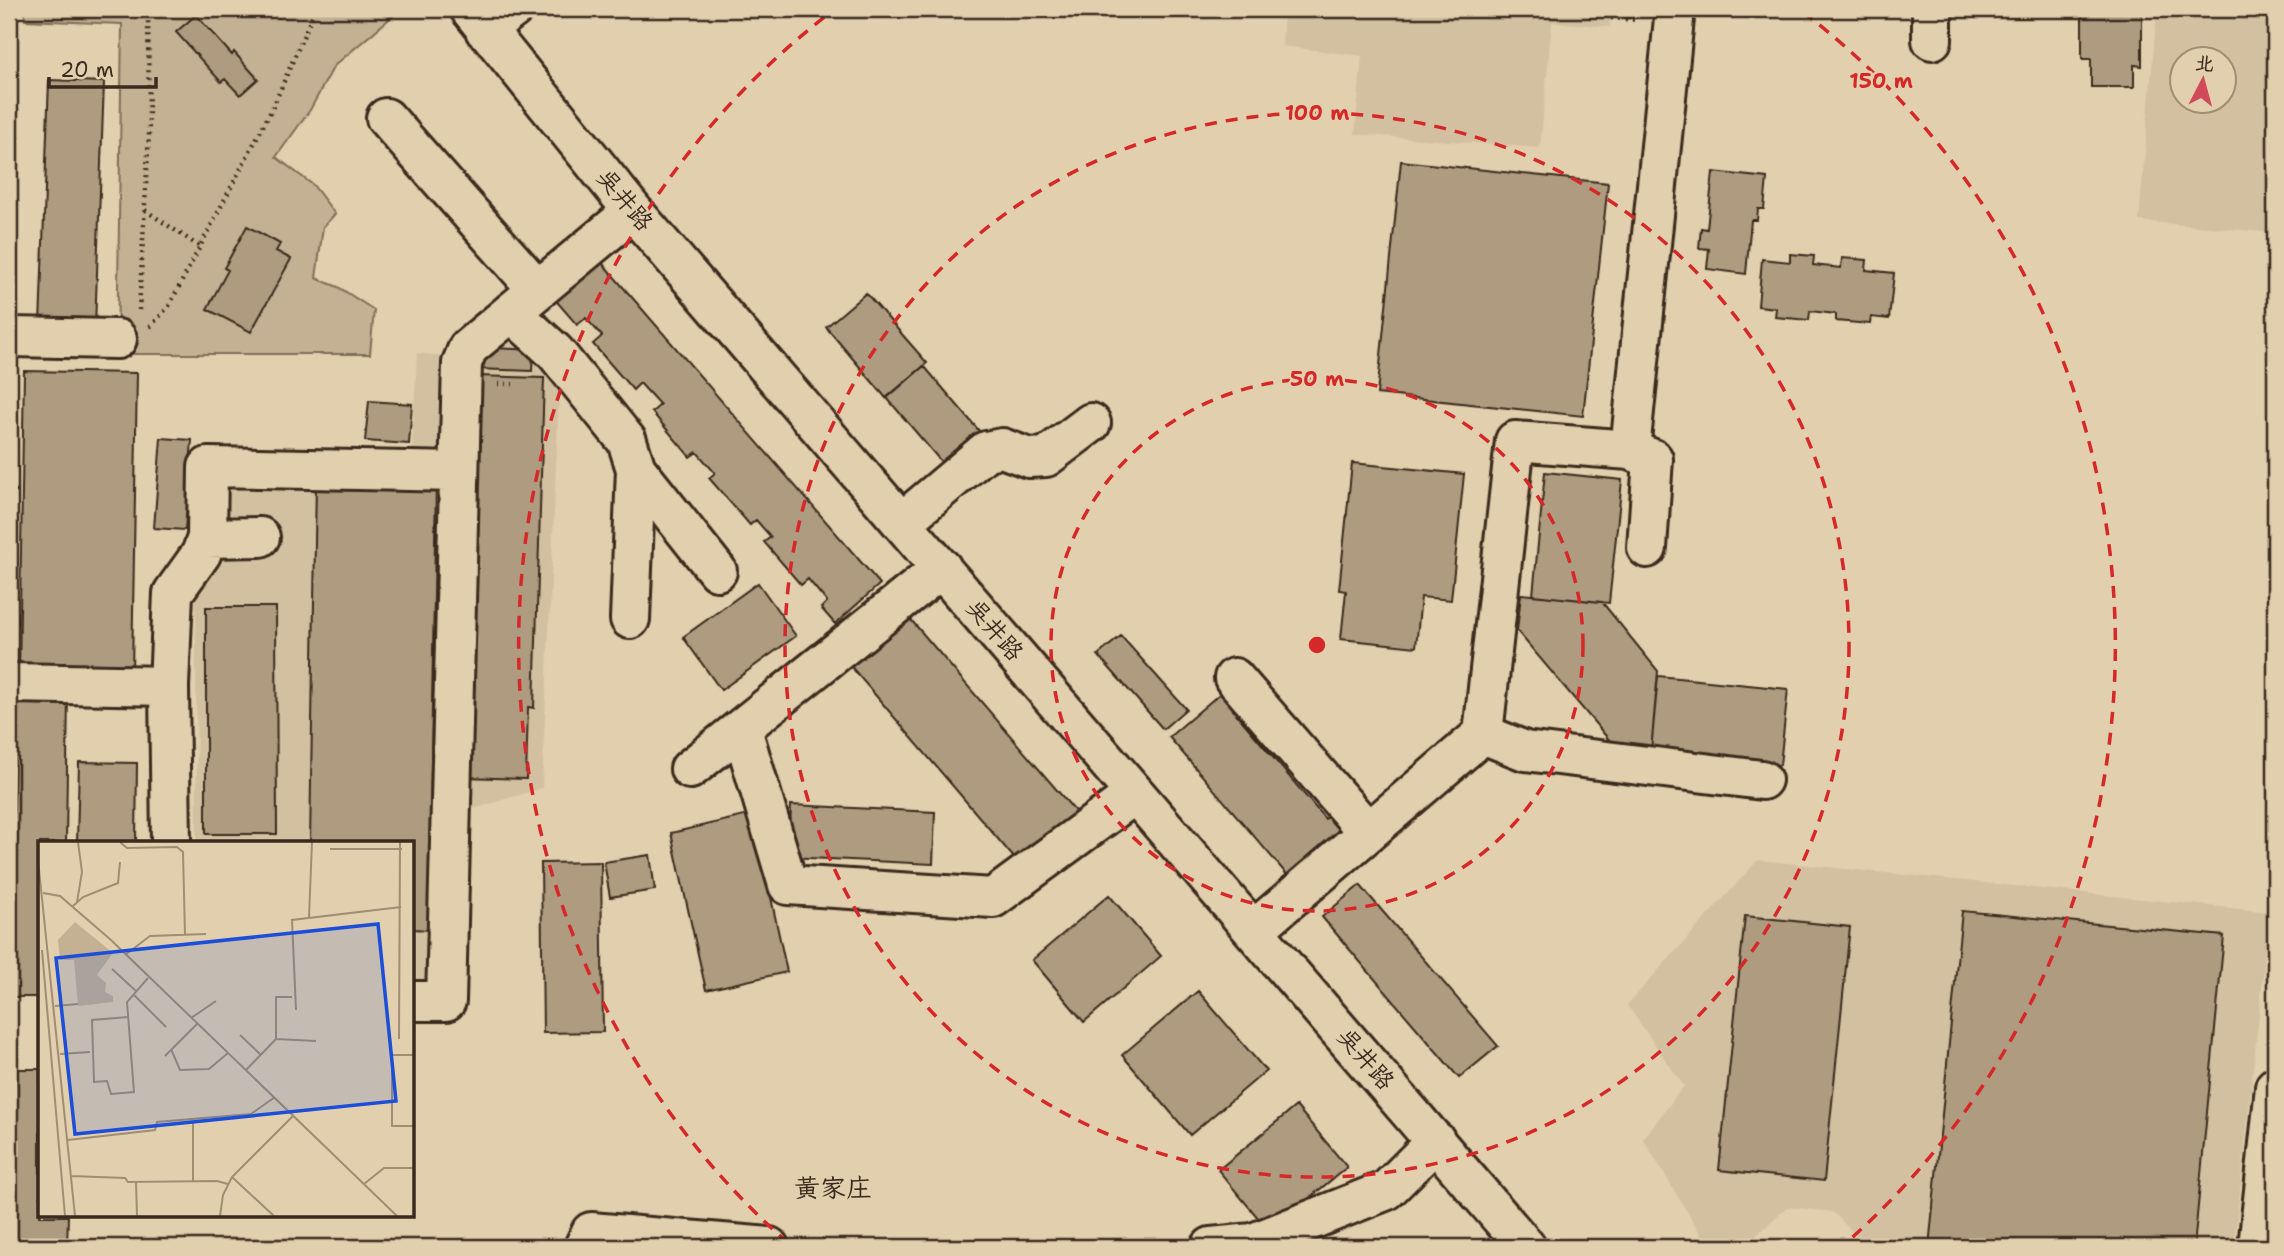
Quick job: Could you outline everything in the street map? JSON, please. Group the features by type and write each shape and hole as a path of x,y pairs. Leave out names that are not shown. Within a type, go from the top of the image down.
{"street":[{"path":"1630,450 1675,11"},
{"name":"吴井路","path":"489,16 633,211 1526,1247"},
{"path":"386,118 524,301 555,352 627,441 636,469 630,619"},
{"path":"415,1001 446,1001 462,363 468,348 633,211"},
{"path":"9,337 128,337"},
{"path":"902,522 986,451 1002,448 1029,458 1046,457 1091,423"},
{"path":"1254,930 1483,734 1515,441 1630,450 1653,459 1647,548"},
{"path":"171,841 169,686 173,593 201,554 207,538 208,467 376,476 459,472"},
{"path":"636,469 717,571"},
{"path":"207,538 260,537"},
{"path":"691,769 942,568"},
{"path":"1234,678 1368,832"},
{"path":"9,683 169,686"},
{"path":"742,729 789,884 993,898 1135,794"},
{"path":"1483,734 1525,751 1762,780"},
{"path":"2258,1247 2275,1087"},
{"path":"1211,1247 1253,1243 1387,1190 1436,1141"},
{"path":"584,1247 590,1232 769,1247"}],"path":[{"path":"148,9 149,134 145,209 128,337 148,329 169,306 273,107 315,9"},
{"path":"1628,9 1628,19"},
{"path":"145,209 200,247"},
{"path":"9,491 22,491"}],"shaded area":[{"path":"25,9 401,9 334,66 310,110 276,157 313,185 335,214 323,227 316,278 338,287 374,310 370,354 117,354 122,24 25,20"},
{"path":"1284,9 1611,9 1610,27 1552,22 1540,148 1355,134 1362,56 1282,46"},
{"path":"2157,9 2275,9 2275,233 2139,221"},
{"path":"499,315 560,374 542,788 467,811 454,1019 415,1022 415,841 197,841 195,449 412,451 417,353 441,356"},
{"path":"1758,860 2270,912 2234,1247 1867,1247 1833,1212 1787,1207 1744,1247 1693,1247 1703,1238 1643,1139 1684,1086 1627,1005"}],"building":[{"path":"1943,9 2011,9 2011,12 1977,12 1976,16 1943,17"},
{"path":"2082,9 2142,9 2142,66 2134,65 2134,87 2091,87 2091,59 2082,59"},
{"path":"2176,9 2275,9 2275,16 2176,13"},
{"path":"196,15 258,79 240,95 225,79 221,82 176,32"},
{"path":"49,80 104,82 95,327 40,325"},
{"path":"1401,161 1608,183 1583,416 1377,394"},
{"path":"1713,172 1767,178 1764,209 1758,209 1757,220 1751,220 1746,274 1707,269 1709,249 1699,248 1701,228 1707,229"},
{"path":"247,226 280,244 276,251 291,259 251,332 207,309 228,270 224,268"},
{"path":"591,250 880,584 835,624 821,608 827,602 808,579 801,585 764,542 771,537 756,520 750,525 709,478 715,473 697,452 690,457 652,412 660,405 640,383 633,390 593,344 602,336 586,318 577,325 546,289"},
{"path":"1790,254 1814,256 1813,265 1841,268 1842,258 1867,260 1866,270 1894,273 1889,319 1871,317 1870,324 1836,321 1836,314 1810,311 1809,320 1775,317 1776,308 1758,306 1762,259 1790,262"},
{"path":"866,293 927,363 886,398 826,327"},
{"path":"476,347 533,350 532,371 476,369"},
{"path":"924,366 986,439 949,471 887,398"},
{"path":"24,371 137,373 132,673 19,671"},
{"path":"476,376 544,378 534,708 528,707 526,779 464,777"},
{"path":"369,401 412,404 409,444 365,441"},
{"path":"161,438 192,440 185,530 154,528"},
{"path":"1352,463 1464,474 1451,600 1421,597 1416,647 1341,639 1346,591 1339,590"},
{"path":"1545,472 1622,480 1609,603 1533,595"},
{"path":"316,481 436,483 428,930 415,929 415,841 310,841"},
{"path":"758,583 796,636 721,690 683,637"},
{"path":"1521,594 1602,602 1658,671 1651,751 1616,748 1517,631"},
{"path":"206,607 276,607 277,834 206,834"},
{"path":"906,614 1080,817 1021,866 848,663"},
{"path":"1121,636 1186,709 1163,729 1098,655"},
{"path":"1658,676 1788,689 1780,765 1651,751"},
{"path":"16,691 68,692 66,841 38,841 38,997 11,997"},
{"path":"1223,691 1236,707 1233,710 1325,819 1329,816 1342,832 1289,877 1169,737"},
{"path":"79,762 137,763 136,841 77,841"},
{"path":"791,805 935,812 933,864 789,857"},
{"path":"753,814 787,972 706,990 671,833"},
{"path":"650,855 655,890 610,897 604,862"},
{"path":"601,862 603,1032 543,1033 541,863"},
{"path":"1360,885 1498,1046 1459,1078 1322,917"},
{"path":"1109,895 1161,956 1084,1022 1032,960"},
{"path":"1962,911 2224,936 2194,1247 1929,1247"},
{"path":"1745,916 1850,927 1824,1181 1719,1170"},
{"path":"1198,991 1266,1071 1190,1135 1122,1055"},
{"path":"16,1069 38,1069 38,1218 68,1218 67,1247 13,1247"},
{"path":"1296,1106 1347,1167 1269,1231 1218,1170"}],"district":[{"name":"黄家庄","path":"833,1187"}]}
